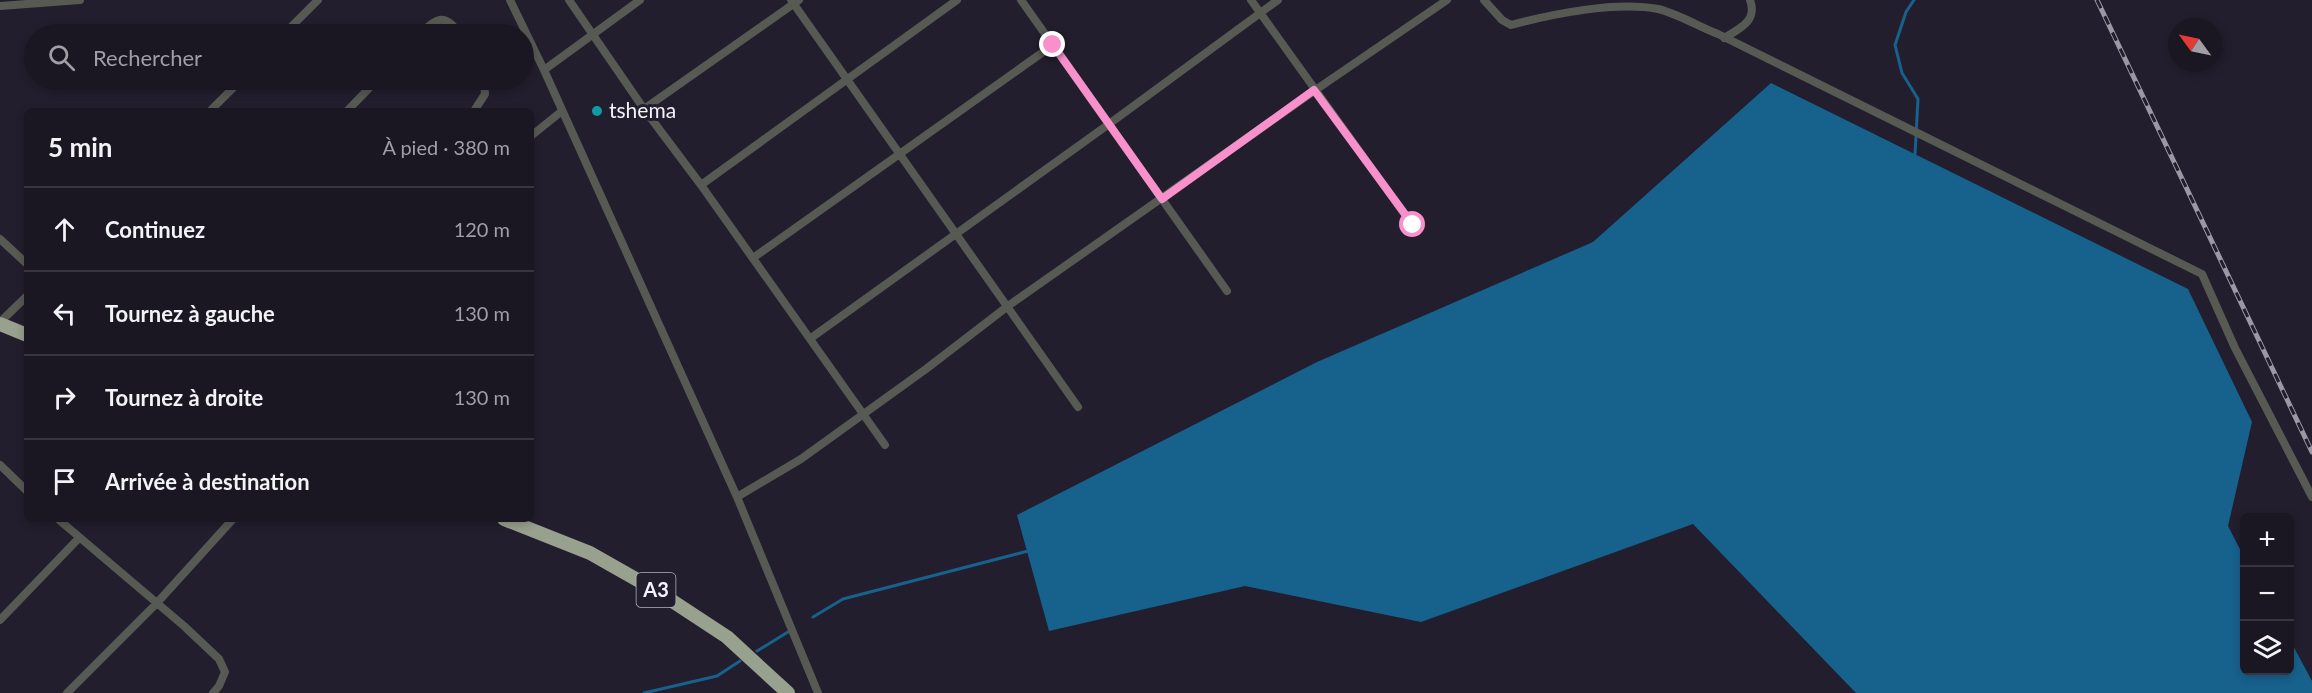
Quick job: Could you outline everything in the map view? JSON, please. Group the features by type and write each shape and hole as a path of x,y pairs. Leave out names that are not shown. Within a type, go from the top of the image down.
{"highway":[{"path":"0,323 24,334"},
{"name":"A3","path":"512,522 590,553 657,591 727,637 788,693"}],"street":[{"path":"0,6 80,0"},
{"path":"294,24 318,0"},
{"path":"510,0 522,24"},
{"path":"569,0 592,36 701,185 810,338 862,416 885,445"},
{"path":"544,69 640,0"},
{"path":"701,185 957,0"},
{"path":"1021,0 1227,291"},
{"path":"1251,0 1413,225"},
{"path":"810,338 1278,0"},
{"path":"737,497 801,459 1008,306 1314,90 1447,0"},
{"path":"1484,0 1502,20 1511,25 1544,15 1626,6 1659,9 1724,38 2202,274 2235,348 2312,497"},
{"path":"1724,38 1750,20 1752,13 1750,0"},
{"path":"644,109 795,1 1078,407"},
{"path":"430,24 443,19 453,24"},
{"path":"753,258 1053,45"},
{"path":"534,49 737,497 818,693"},
{"path":"213,108 231,90"},
{"path":"350,108 367,90"},
{"path":"476,108 485,94 485,90"},
{"path":"534,134 562,111"},
{"path":"0,239 24,261"},
{"path":"0,323 24,299"},
{"path":"2,471 24,488"},
{"path":"61,522 184,626 219,659 225,672 213,693"},
{"path":"67,693 156,604 230,522"},
{"path":"0,620 79,538"}],"water":[{"path":"1771,83 2188,289 2252,422 2228,526 2240,549 2240,675 2294,675 2294,647 2312,681 2312,693 1856,693 1693,524 1421,622 1245,586 1049,631 1017,515 1317,362 1593,242"}],"waterway":[{"path":"1914,0 1906,12 1895,45 1902,73 1918,99 1915,154"},
{"path":"813,617 843,599 1028,551"},
{"path":"757,651 788,632"},
{"path":"644,693 717,676 740,661"}],"railway":[{"path":"2097,0 2312,452"}],"place":[{"name":"tshema","path":"597,111"}],"route":[{"path":"1053,45 1162,199 1314,90 1413,225"}]}
